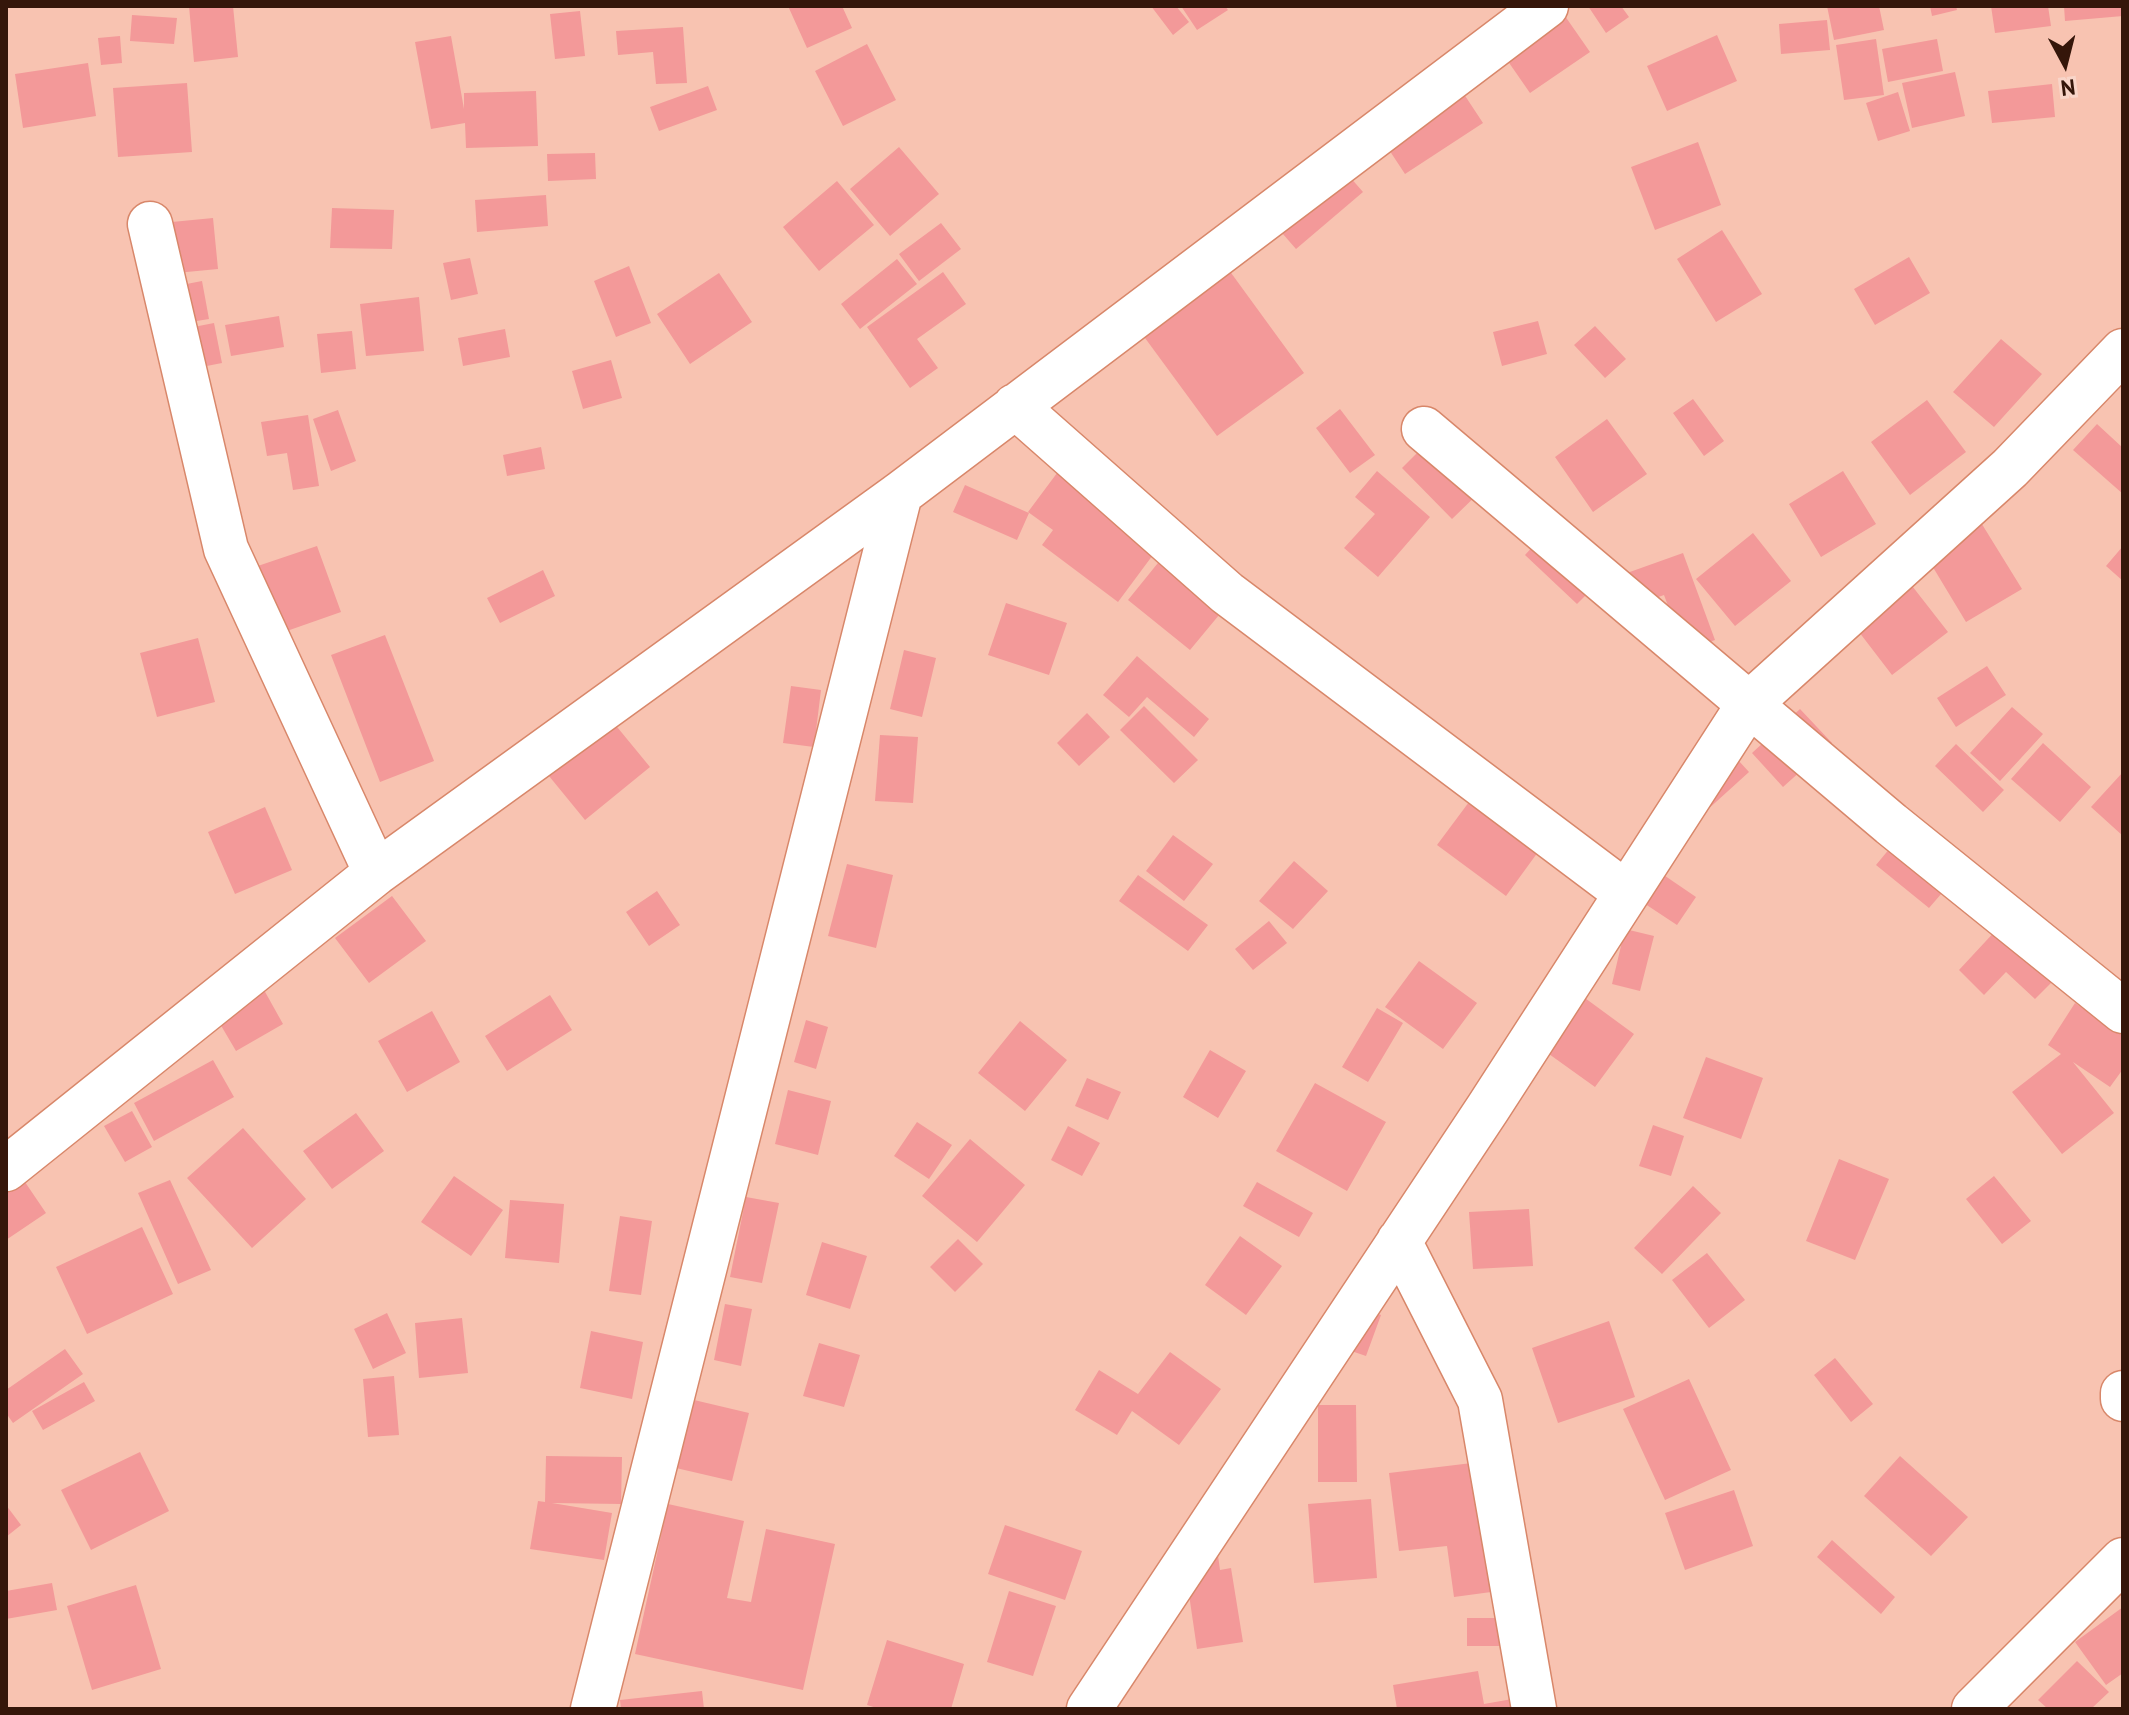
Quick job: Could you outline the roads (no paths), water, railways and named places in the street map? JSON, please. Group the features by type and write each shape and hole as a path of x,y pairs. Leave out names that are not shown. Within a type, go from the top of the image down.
{"street":[{"path":"6,1169 376,873 900,494 1546,6"},
{"path":"150,224 226,549 376,873"},
{"path":"1089,1709 1749,704 2010,468 2123,351"},
{"path":"1015,406 1227,593 1626,893"},
{"path":"1424,429 1749,704 2123,1011"},
{"path":"593,1709 900,494"},
{"path":"1399,1241 1480,1400 1534,1709"},
{"path":"2123,1393 2123,1399"},
{"path":"1974,1709 2123,1560"}]}
